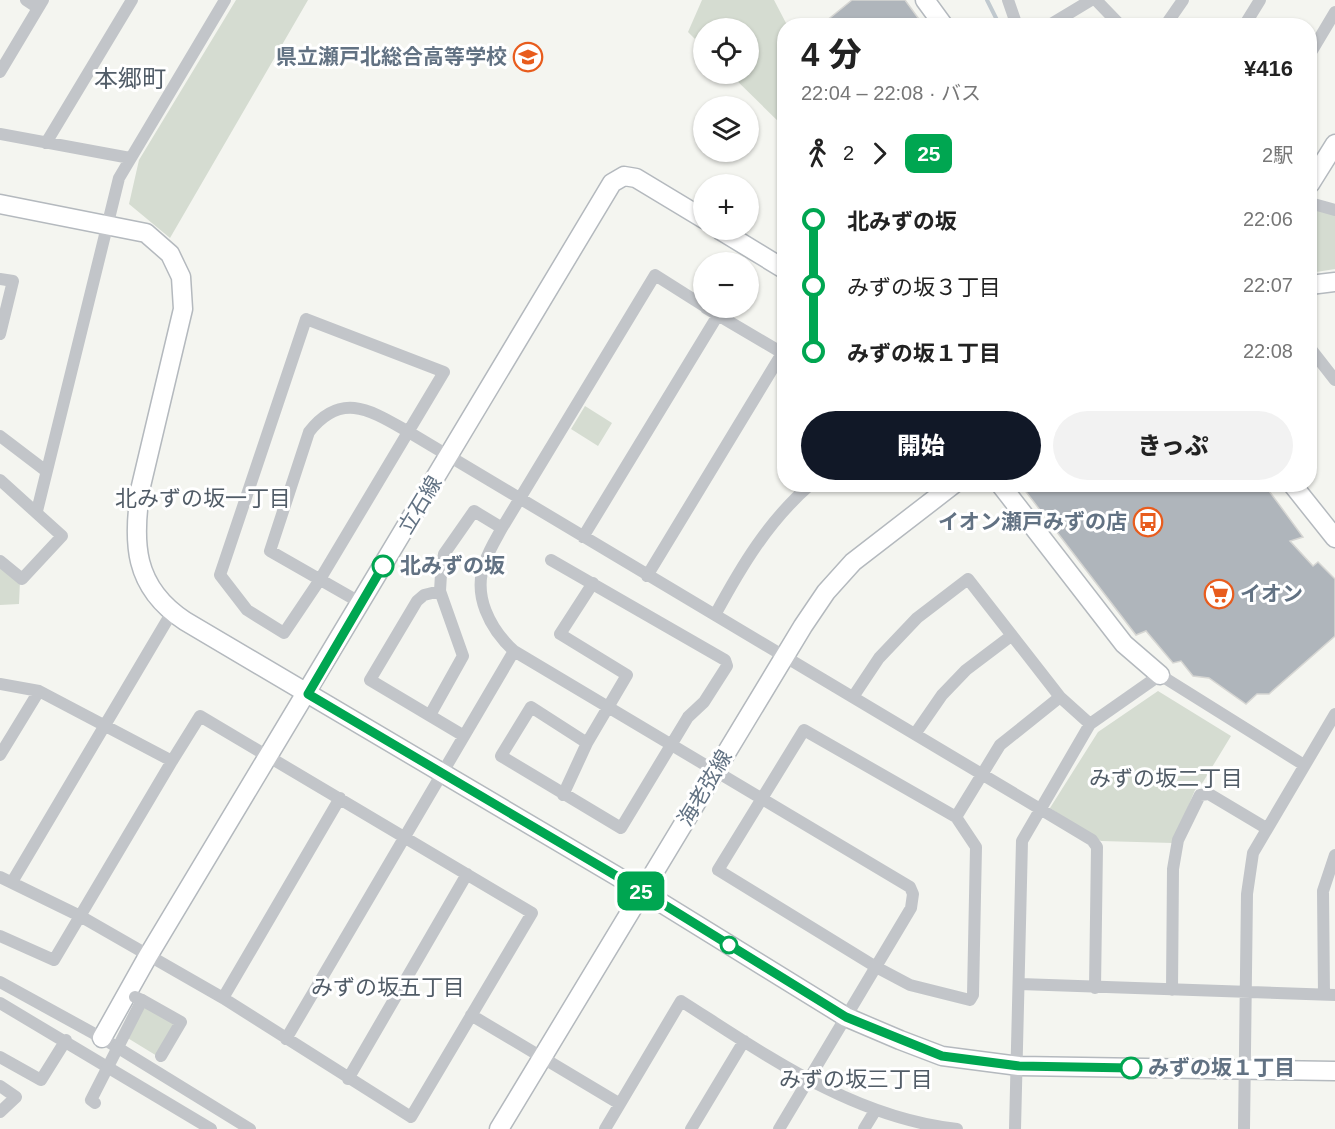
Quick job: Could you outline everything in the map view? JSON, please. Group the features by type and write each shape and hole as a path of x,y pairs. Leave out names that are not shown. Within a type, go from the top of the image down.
{"street":[{"path":"0,72 41,4 26,0"},
{"path":"46,143 132,0"},
{"path":"37,512 119,178 225,0"},
{"path":"925,0 938,18"},
{"path":"1008,0 1014,18"},
{"path":"1062,18 1093,0 1113,18"},
{"path":"1172,18 1184,0"},
{"path":"1249,18 1260,0"},
{"path":"1317,42 1335,12"},
{"path":"0,134 130,158"},
{"path":"1317,173 1335,144"},
{"name":"立石線","path":"102,1038 148,956 308,694 612,183 624,176 636,178 693,212"},
{"path":"0,204 146,233 170,254 181,277 183,309 137,514 137,550 142,573 172,612 642,891 846,1017 942,1056 1019,1066 1335,1071"},
{"path":"1317,205 1335,210"},
{"path":"736,240 777,265"},
{"path":"693,299 655,275 502,528 484,563 481,596 489,620 500,638 514,651 910,887 913,894 911,908 780,1129"},
{"path":"0,279 13,281 0,334"},
{"path":"1317,284 1335,282"},
{"path":"583,537 716,318"},
{"path":"723,318 777,348"},
{"path":"306,319 444,372 407,432 319,581 284,633 247,610 220,575 306,319"},
{"path":"1317,356 1333,374"},
{"path":"647,576 777,363"},
{"path":"361,603 270,552 309,432 318,420 334,410 353,407 373,412 449,456 1092,840 1097,847 1095,988"},
{"path":"0,436 46,471"},
{"path":"0,480 62,536 22,579 0,561"},
{"path":"715,615 748,554 803,492"},
{"name":"海老弦線","path":"500,1129 809,617 853,562 944,492"},
{"path":"1006,492 1118,636 1160,675 1304,765"},
{"path":"1298,492 1335,538"},
{"path":"430,715 463,656 440,591 444,554 474,511 502,528"},
{"path":"551,560 725,660 727,666 704,702 688,717 621,828 501,756 531,707 587,743"},
{"path":"853,697 879,658 917,618 968,579 1060,697 1090,724"},
{"path":"563,795 587,743 627,675 627,669 560,634 593,583"},
{"path":"440,591 424,595 417,601 370,680 464,736"},
{"path":"0,936 54,960 80,916 172,761 200,716 532,913 411,1117 223,998 80,916 6,880 105,726 172,612"},
{"path":"915,734 942,695 966,670 1011,636"},
{"path":"286,1039 440,773 514,651"},
{"path":"1015,1129 1019,1066 1022,841 1090,724 1160,675"},
{"path":"0,684 39,691 172,761"},
{"path":"0,755 39,691"},
{"path":"956,817 981,775 1010,736 1060,697"},
{"path":"1244,1129 1247,894 1253,854 1266,828 1335,714"},
{"path":"804,730 956,817 976,847 973,995 970,1000 933,993 910,985 876,967 718,870 762,799 804,730"},
{"path":"1172,990 1173,869 1178,840 1200,795 1209,794 1266,828"},
{"path":"223,998 340,798"},
{"path":"1020,984 1329,995 1323,891 1335,855"},
{"path":"348,1079 467,874"},
{"path":"0,982 102,1038 250,1129"},
{"path":"96,1103 91,1100 139,998 181,1022 161,1056"},
{"path":"605,1129 681,1001 809,1080 875,1111 957,1129"},
{"path":"0,1003 66,1040 211,1129"},
{"path":"471,1015 620,1104"},
{"path":"0,1057 41,1080 66,1040"},
{"path":"691,1129 744,1041"},
{"path":"0,1086 16,1097 0,1112"},
{"path":"864,1129 875,1111"}],"shaded area":[{"path":"236,0 308,0 170,238 129,204 139,160"},
{"path":"702,0 774,0 783,18 777,18 777,120 759,102 759,96 752,96 740,84 759,84 759,18 694,18"},
{"path":"693,21 693,37 688,32"},
{"path":"1317,210 1335,215 1335,269 1317,272"},
{"path":"585,406 612,423 598,446 571,429"},
{"path":"0,565 20,581 19,604 0,605"},
{"path":"1158,691 1231,736 1203,782 1195,790 1173,843 1101,841 1050,808 1098,732"},
{"path":"141,1004 175,1025 157,1056 126,1037"}],"building":[{"path":"852,0 905,0 918,18 830,18"},
{"name":"イオン","path":"1026,492 1270,492 1303,537 1290,541 1313,566 1318,562 1335,579 1335,636 1269,694 1257,694 1246,704 1209,678 1193,676 1181,661 1173,663 1146,631 1136,635"}],"waterway":[{"path":"987,0 996,18"}],"bus line":[{"name":"25","path":"383,566 308,694 642,891 846,1017 942,1056 1019,1066 1131,1068"}],"place":[{"name":"県立瀬戸北総合高等学校","path":"528,57"},
{"name":"イオン瀬戸みずの店","path":"1148,522"},
{"name":"北みずの坂","path":"383,566"},
{"name":"イオン","path":"1219,594"},
{"name":"みずの坂１丁目","path":"1131,1068"}],"district":[{"name":"本郷町","path":"130,79"},
{"name":"北みずの坂一丁目","path":"203,498"},
{"name":"みずの坂二丁目","path":"1166,778"},
{"name":"みずの坂五丁目","path":"388,987"},
{"name":"みずの坂三丁目","path":"856,1079"}]}
